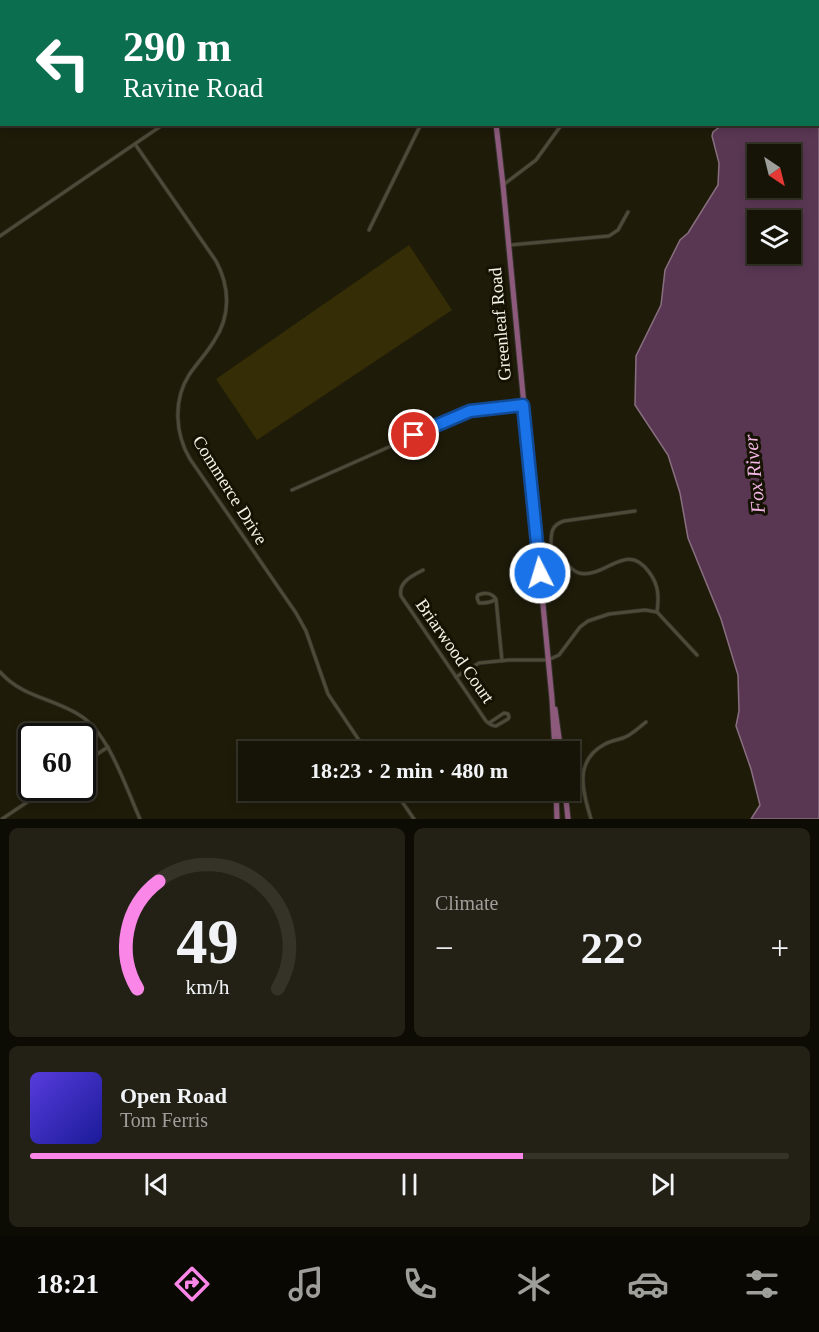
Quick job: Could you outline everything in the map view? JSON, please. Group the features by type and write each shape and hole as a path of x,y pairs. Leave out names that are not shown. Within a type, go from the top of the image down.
{"main road":[{"name":"Greenleaf Road","path":"496,126 554,741"},
{"name":"Greenleaf Road","path":"552,699 560,741"},
{"path":"556,801 557,819"},
{"path":"566,801 567,819"}],"street":[{"path":"0,236 161,126"},
{"path":"369,230 420,126"},
{"path":"503,185 536,160 561,126"},
{"name":"Commerce Drive","path":"135,144 216,261 226,291 226,312 221,329 189,376 179,402 178,420 183,444 190,459 296,613 306,631 328,694 360,741"},
{"path":"508,246 609,236 618,230 628,212"},
{"path":"292,490 470,411 523,405"},
{"path":"635,511 564,520 553,526 550,535 551,549 576,573 589,574 632,558 640,562 657,585 659,597 657,612"},
{"path":"538,552 551,549"},
{"name":"Briarwood Court","path":"423,570 403,583 400,594 489,723 498,726 508,719 508,714 504,713 489,723"},
{"path":"496,599 492,602 479,603 477,598 478,595 489,593 496,599 502,661"},
{"path":"456,677 476,664 548,660 560,655 580,627 588,621 609,614 645,610 657,612 698,655"},
{"path":"0,672 9,682 25,692 81,715 100,733 140,819"},
{"path":"591,819 583,791 583,772 591,756 604,744 626,736 646,722"},
{"path":"96,755 108,747"},
{"path":"2,819 29,801"},
{"path":"402,801 414,819"}],"shaded area":[{"path":"409,245 452,310 257,440 216,379"}],"water":[{"name":"Fox River","path":"721,126 819,126 819,819 751,819 760,805 751,769 736,726 739,711 738,675 721,619 688,538 680,493 668,455 635,405 636,356 661,305 665,270 680,240 688,233 718,185 719,163 713,132"}],"route":[{"path":"414,435 470,411 523,405 540,573"}]}
